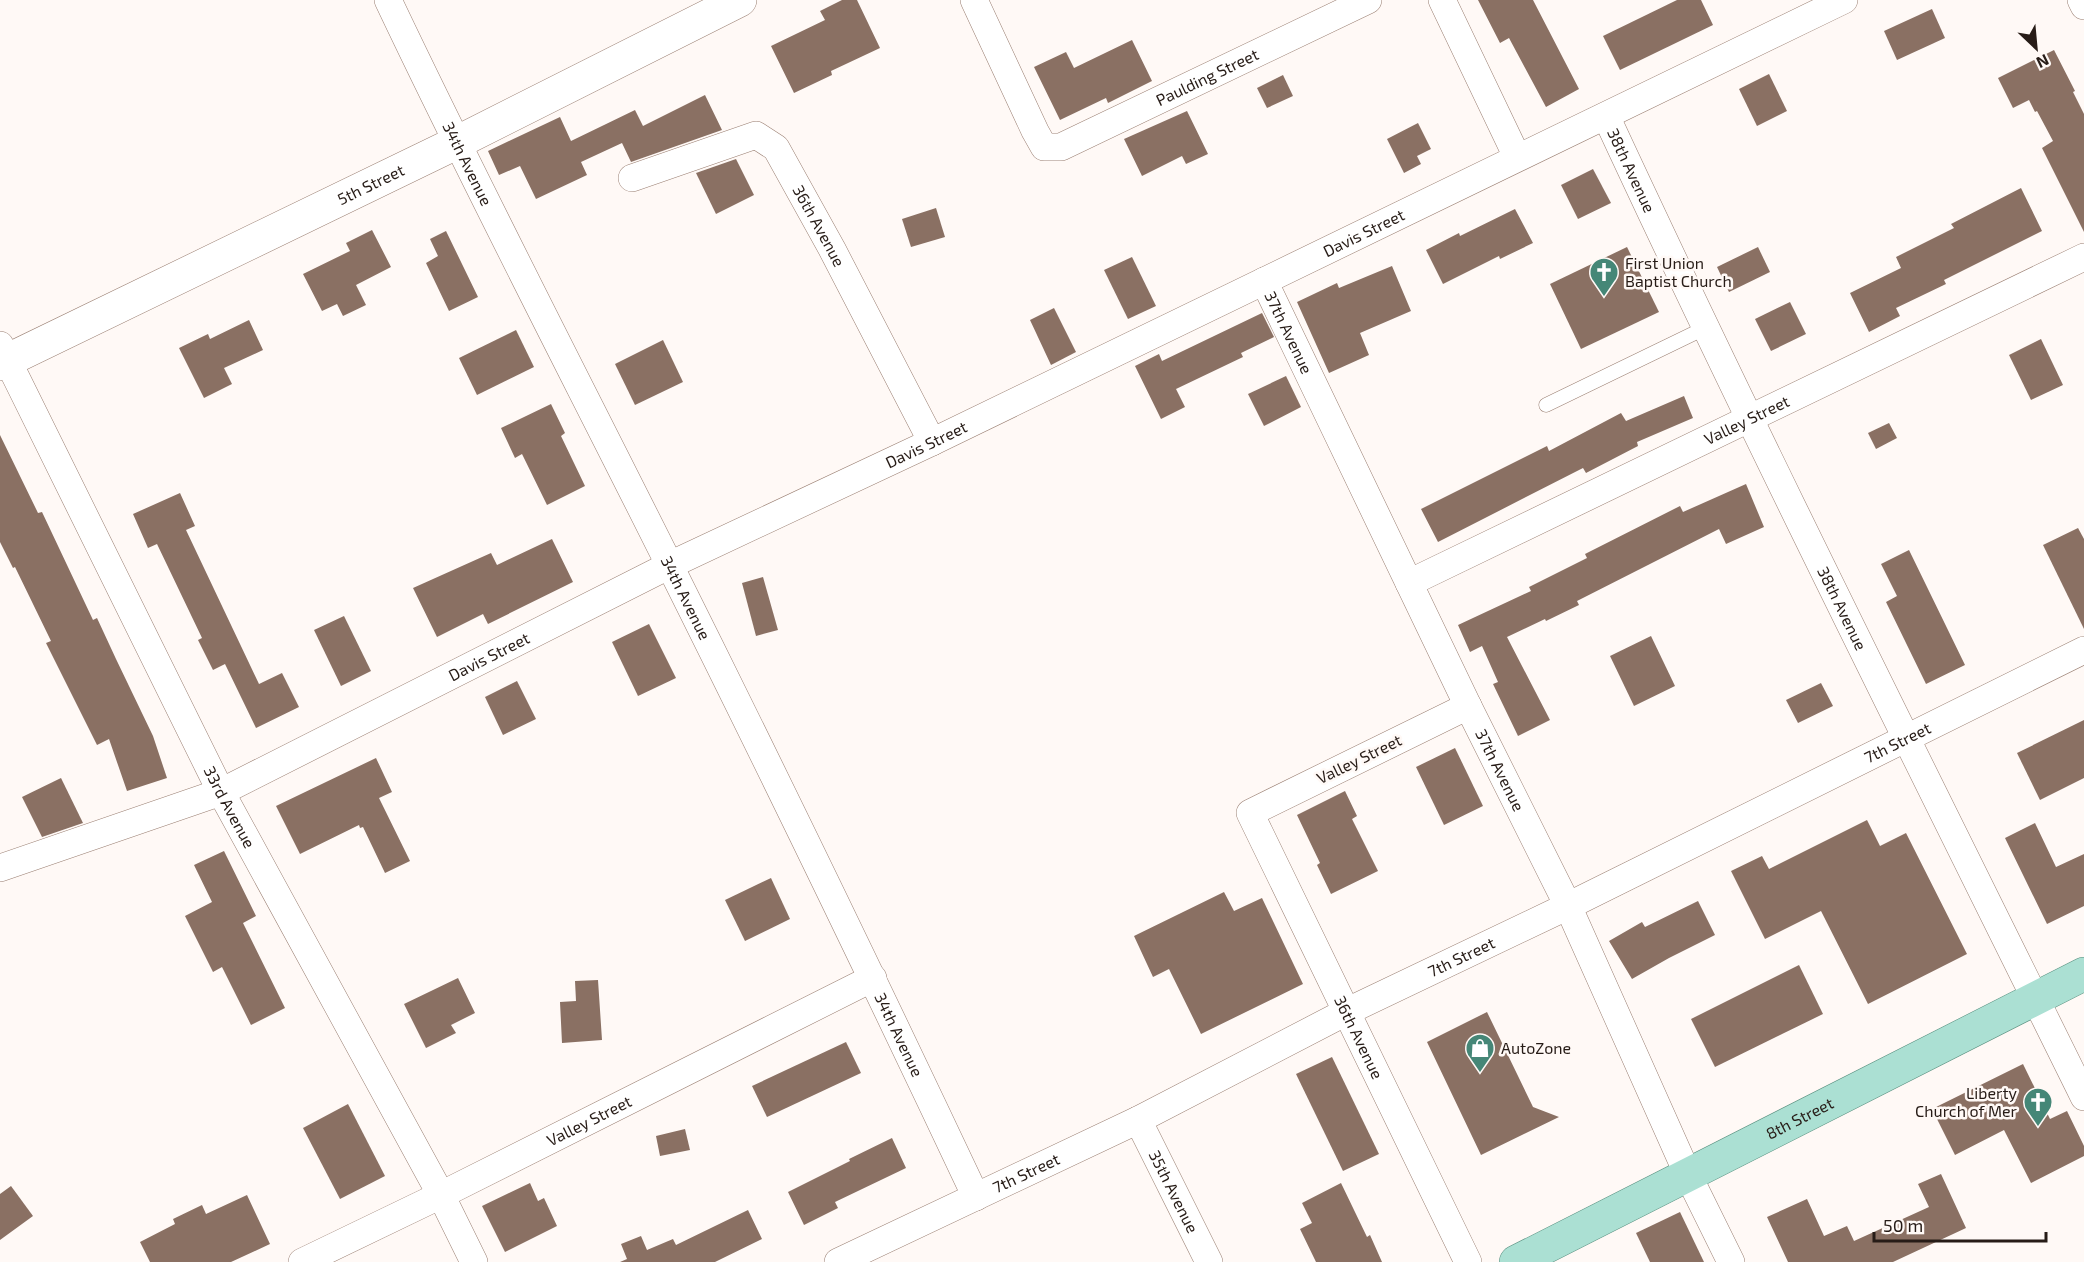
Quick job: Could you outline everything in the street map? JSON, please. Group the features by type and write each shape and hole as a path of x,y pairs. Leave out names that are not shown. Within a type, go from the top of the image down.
{"main road":[{"name":"8th Street","path":"1516,1262 2084,974"}],"street":[{"name":"34th Avenue","path":"388,0 456,143 670,565 873,978 976,1197"},
{"name":"Paulding Street","path":"974,0 1044,147 1061,147 1368,0"},
{"path":"1442,0 1517,157"},
{"name":"Davis Street","path":"0,868 221,792 670,565 932,442 1844,0"},
{"path":"2081,0 2084,6"},
{"name":"5th Street","path":"3,356 456,143 734,1"},
{"name":"38th Avenue","path":"1606,116 1705,328 1905,738 2084,1097"},
{"name":"36th Avenue","path":"632,178 756,135 776,148 832,249 932,442"},
{"name":"Valley Street","path":"1409,583 2084,257"},
{"name":"37th Avenue","path":"1264,281 1468,706 1568,906 1688,1175 1731,1262"},
{"name":"33rd Avenue","path":"3,356 221,792 441,1195 474,1262"},
{"name":"7th Street","path":"838,1262 1138,1120 1346,1012 1568,906 2084,650"},
{"name":"Valley Street","path":"1250,813 1468,706"},
{"name":"36th Avenue","path":"1250,813 1468,1262"},
{"name":"Valley Street","path":"302,1262 441,1195 873,978"},
{"name":"35th Avenue","path":"1138,1120 1209,1262"}],"lane":[{"path":"1546,405 1705,328"}],"building":[{"path":"842,0 857,0 880,48 831,71 832,75 794,93 771,46 825,20 820,11"},
{"path":"1478,0 1533,0 1579,89 1546,107 1509,38 1500,43"},
{"path":"1677,0 1701,0 1713,25 1620,70 1603,36"},
{"path":"1932,9 1945,38 1897,60 1884,31"},
{"path":"1132,40 1152,81 1108,103 1106,98 1060,120 1034,67 1066,52 1074,68"},
{"path":"2054,50 2084,114 2084,232 2042,148 2053,141 2037,111 2035,112 2029,100 2013,108 1998,78"},
{"path":"1769,74 1787,111 1757,126 1739,89"},
{"path":"1283,75 1293,96 1267,108 1257,88"},
{"path":"705,95 722,130 631,162 622,143 581,162 587,175 536,199 520,166 499,175 488,151 560,117 571,141 635,110 643,126"},
{"path":"1187,111 1208,154 1186,164 1182,156 1142,176 1124,139"},
{"path":"1418,123 1431,149 1417,156 1421,164 1404,173 1387,139"},
{"path":"736,159 754,195 716,214 696,173"},
{"path":"1593,169 1611,203 1578,219 1561,185"},
{"path":"2021,188 2042,231 1944,280 1946,284 1896,308 1900,316 1869,332 1850,293 1901,268 1896,257 1954,228 1951,224"},
{"path":"936,208 945,237 911,247 902,219"},
{"path":"1515,209 1533,243 1500,259 1499,256 1443,284 1426,250"},
{"path":"372,230 391,267 356,285 366,305 343,316 337,304 322,311 303,274 350,251 346,243"},
{"path":"446,231 478,297 449,311 426,263 438,256 430,239"},
{"name":"First Union Baptist Church","path":"1627,247 1659,312 1581,349 1550,284"},
{"path":"1758,247 1770,272 1729,292 1717,267"},
{"path":"1132,257 1156,306 1128,319 1104,270"},
{"path":"1392,266 1411,311 1360,333 1369,355 1329,373 1297,302 1337,283 1339,288"},
{"path":"1790,302 1806,334 1771,351 1755,319"},
{"path":"1054,308 1076,352 1051,365 1030,320"},
{"path":"1262,313 1274,337 1241,353 1243,357 1176,389 1185,407 1161,419 1135,366 1159,354 1162,361"},
{"path":"249,320 263,350 224,368 232,384 204,398 179,348 208,334 210,339"},
{"path":"516,330 534,367 477,395 459,358"},
{"path":"2041,339 2063,385 2031,400 2009,355"},
{"path":"663,340 683,382 635,405 615,364"},
{"path":"1286,376 1301,407 1264,426 1248,394"},
{"path":"1684,396 1693,418 1637,442 1638,446 1586,473 1583,468 1438,542 1421,509 1547,446 1549,451 1621,413 1626,421"},
{"path":"551,404 565,433 561,436 585,486 547,505 522,454 515,458 501,428"},
{"path":"1889,423 1897,438 1876,449 1868,433"},
{"path":"0,435 38,513 42,512 93,620 97,618 153,736 167,778 127,791 109,739 97,745 46,643 51,641 15,567 13,568 0,542"},
{"path":"1746,484 1764,527 1726,544 1719,529 1577,601 1579,605 1507,637 1550,720 1518,736 1493,684 1498,682 1482,646 1470,652 1458,625 1531,591 1529,587 1587,558 1585,554 1680,506 1683,512"},
{"path":"180,493 195,526 186,530 259,684 282,673 299,707 256,728 225,664 213,670 198,640 202,638 157,544 148,548 133,514"},
{"path":"2078,528 2084,539 2084,629 2043,545"},
{"path":"552,539 573,582 488,624 483,614 437,637 413,588 491,553 497,565"},
{"path":"1909,550 1965,665 1926,684 1886,602 1897,596 1881,564"},
{"path":"763,577 778,630 756,636 742,583"},
{"path":"344,616 371,671 341,686 314,630"},
{"path":"649,624 676,678 638,696 612,642"},
{"path":"1651,636 1675,686 1634,706 1610,656"},
{"path":"517,681 536,719 503,735 485,697"},
{"path":"1821,683 1833,706 1798,723 1786,700"},
{"path":"2084,720 2084,778 2040,800 2017,753"},
{"path":"1455,748 1483,806 1444,825 1416,767"},
{"path":"376,758 392,792 379,798 410,861 385,873 363,827 360,828 359,825 300,854 276,806"},
{"path":"61,778 83,823 42,837 22,797"},
{"path":"1345,791 1357,816 1352,819 1378,871 1331,894 1317,865 1320,863 1297,815"},
{"path":"1867,820 1880,846 1906,833 1967,954 1868,1004 1821,911 1765,939 1731,871 1762,856 1769,869"},
{"path":"2035,823 2056,867 2084,854 2084,906 2047,924 2005,838"},
{"path":"224,851 256,916 243,923 285,1008 251,1025 222,967 213,972 185,916 212,902 194,865"},
{"path":"771,878 790,919 745,941 725,900"},
{"path":"1224,892 1234,911 1262,898 1303,984 1201,1034 1169,969 1153,977 1134,936"},
{"path":"1698,901 1715,935 1632,979 1609,941 1642,922 1645,927"},
{"path":"1799,965 1823,1014 1715,1067 1691,1019"},
{"path":"458,978 475,1013 451,1025 456,1033 426,1048 404,1004"},
{"path":"598,980 602,1040 562,1043 560,1002 576,1001 575,981"},
{"name":"AutoZone","path":"1487,1012 1533,1107 1559,1117 1481,1155 1427,1042"},
{"path":"846,1042 861,1073 767,1117 752,1086"},
{"path":"1332,1057 1379,1154 1343,1171 1296,1074"},
{"name":"Liberty Church of Mer","path":"2023,1064 2050,1119 2067,1111 2084,1146 2084,1156 2031,1183 2004,1130 1955,1155 1932,1109"},
{"path":"348,1104 385,1176 340,1199 303,1128"},
{"path":"685,1129 690,1150 660,1156 656,1136"},
{"path":"892,1138 906,1168 835,1202 838,1208 804,1225 788,1192"},
{"path":"1941,1174 1966,1228 1893,1262 1788,1262 1767,1217 1807,1199 1824,1236 1847,1226 1854,1241 1929,1207 1918,1184"},
{"path":"530,1183 538,1201 544,1198 557,1226 505,1252 482,1206"},
{"path":"1341,1183 1382,1262 1316,1262 1300,1229 1312,1223 1302,1203"},
{"path":"11,1186 33,1216 0,1240 0,1194"},
{"path":"247,1195 270,1244 231,1262 150,1262 140,1242 175,1224 173,1219 202,1205 206,1214"},
{"path":"748,1210 762,1239 715,1262 620,1262 627,1259 621,1244 641,1236 647,1250 673,1239 676,1245"},
{"path":"1680,1212 1704,1262 1650,1262 1636,1233"}],"place":[{"name":"First Union Baptist Church","path":"1604,298"},
{"name":"AutoZone","path":"1480,1074"},
{"name":"Liberty Church of Mer","path":"2038,1128"}]}
